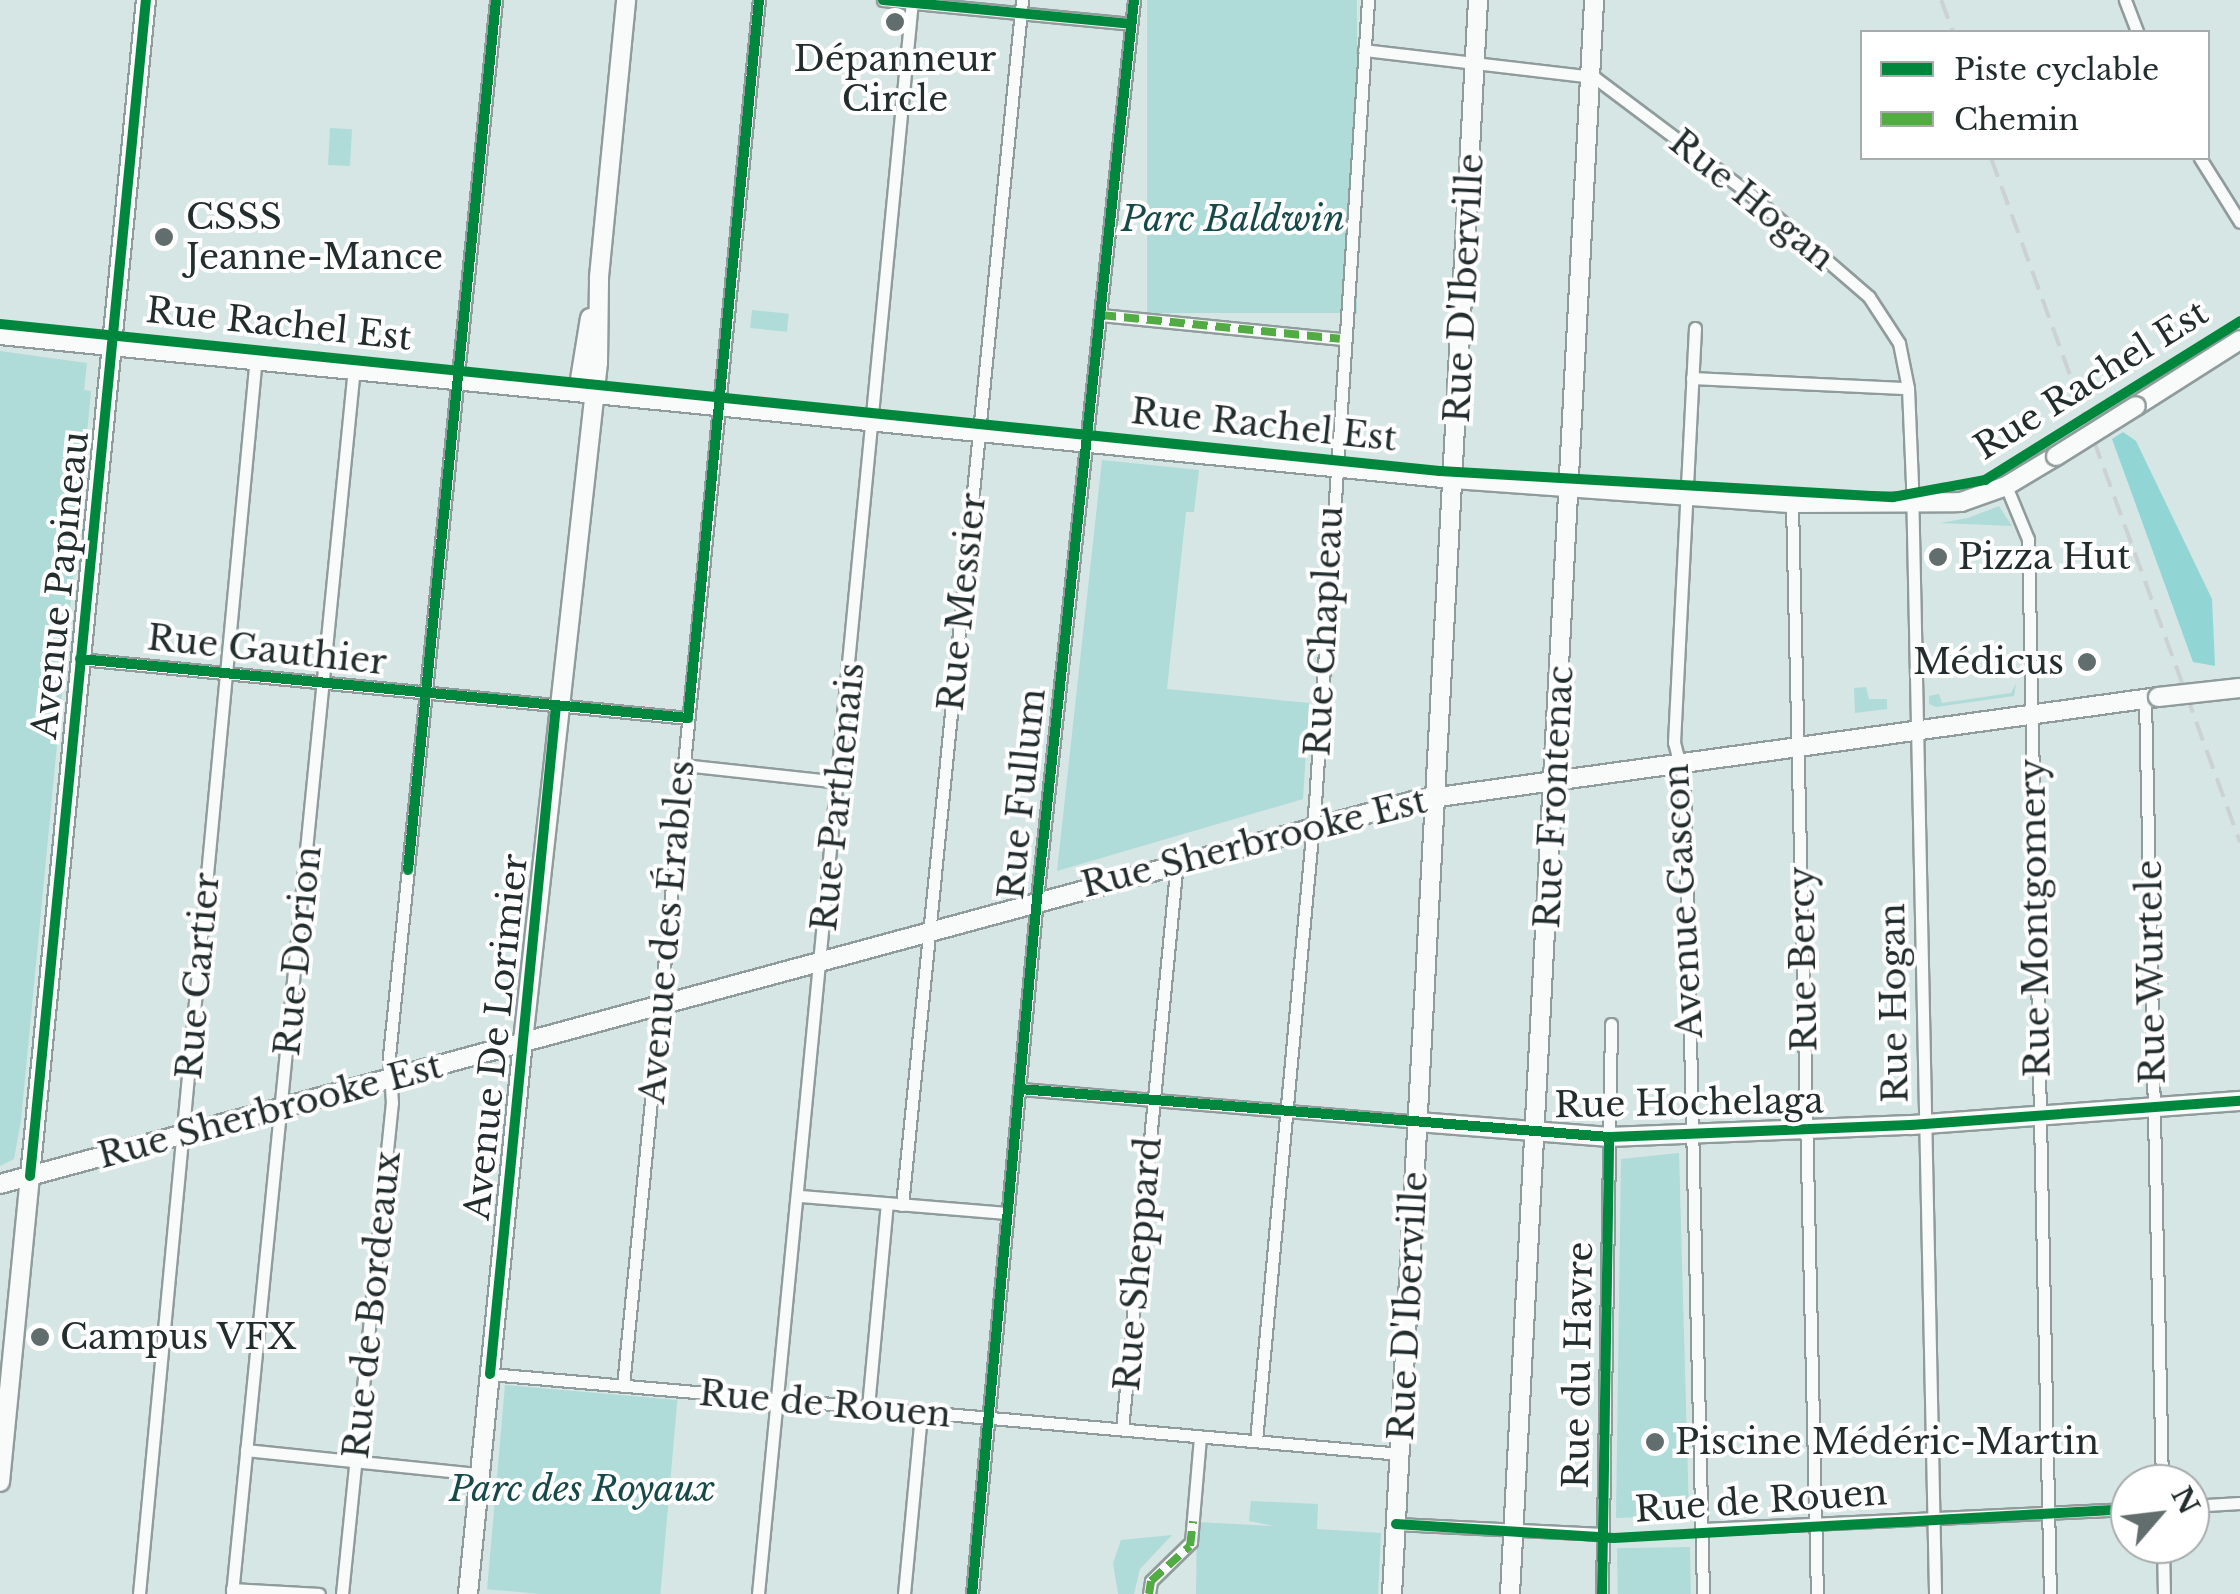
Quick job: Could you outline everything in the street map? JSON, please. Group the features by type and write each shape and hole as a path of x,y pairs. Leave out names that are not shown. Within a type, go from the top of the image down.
{"main road":[{"name":"Avenue Papineau","path":"0,1482 146,0"},
{"name":"Avenue De Lorimier","path":"468,1594 626,0"},
{"name":"Rue D'Iberville","path":"1392,1594 1478,0"},
{"name":"Rue Frontenac","path":"1510,1594 1594,77 1594,0"},
{"name":"Rue Rachel Est","path":"0,335 256,357 718,408 1454,479 1792,504 1912,507 1961,502 2006,486 2240,340"},
{"name":"Rue Sherbrooke Est","path":"0,1184 1177,861 1436,796 2032,712 2240,688"},
{"name":"Rue Hochelaga","path":"1418,1122 1609,1137 2040,1118 2240,1102"}],"street":[{"name":"Rue de Bordeaux","path":"342,1594 496,0"},
{"name":"Avenue des Érables","path":"623,1386 759,0"},
{"path":"883,0 1021,6 1132,24"},
{"name":"Rue Fullum","path":"972,1594 1037,900 1134,0"},
{"name":"Rue Chapleau","path":"1256,1442 1312,825 1340,339 1368,0"},
{"path":"2126,0 2136,30"},
{"name":"Rue Parthenais","path":"758,1594 800,1196 912,2"},
{"name":"Rue Messier","path":"902,1205 1021,6"},
{"path":"1364,50 1476,60 1594,77"},
{"name":"Rue Hogan","path":"1594,77 1750,195 1868,297 1899,343 1908,388 1912,507 1935,1594"},
{"path":"2201,160 2240,222"},
{"path":"1101,315 1340,339"},
{"name":"Avenue Gascon","path":"1695,328 1674,742 1679,763 1692,1134 1703,1594"},
{"name":"Rue Cartier","path":"138,1594 256,357"},
{"name":"Rue Dorion","path":"232,1591 354,367"},
{"path":"1692,378 1908,388"},
{"name":"Rue Montgomery","path":"2006,486 2028,539 2050,1594"},
{"name":"Rue Bercy","path":"1792,504 1817,1594"},
{"name":"Rue Gauthier","path":"80,659 688,718"},
{"name":"Rue Wurtele","path":"2151,698 2162,1464"},
{"path":"683,765 839,782"},
{"name":"Rue Sheppard","path":"1122,1429 1177,861"},
{"name":"Rue du Havre","path":"1602,1594 1611,1024"},
{"name":"Rue Hochelaga","path":"1020,1089 1418,1122"},
{"path":"800,1196 1007,1214"},
{"path":"868,1407 886,1204"},
{"name":"Rue de Rouen","path":"490,1374 1400,1454"},
{"path":"904,1594 921,1413"},
{"path":"1148,1594 1151,1581 1190,1546 1200,1436"},
{"path":"246,1450 479,1474"},
{"path":"2210,1505 2240,1503"},
{"name":"Rue de Rouen","path":"1702,1529 2110,1510"},
{"name":"Rue de Rouen","path":"1396,1524 1603,1534"},
{"path":"2163,1564 2164,1594"},
{"path":"232,1591 320,1594"}],"green space":[{"name":"Parc Baldwin","path":"1147,0 1357,0 1357,313 1147,313"},
{"path":"330,128 352,129 350,166 328,165"},
{"path":"752,310 789,314 787,332 750,328"},
{"path":"0,351 87,363 84,390 91,391 21,1120 14,1159 0,1166"},
{"path":"1102,460 1199,470 1194,512 1186,512 1167,689 1309,703 1303,799 1057,871"},
{"path":"1999,506 2012,526 1940,523 1968,518"},
{"path":"2016,683 2014,696 1936,707 1929,704 1929,696 1939,694 1942,703 2011,693"},
{"path":"1866,687 1869,699 1887,699 1887,709 1855,713 1854,688"},
{"path":"1679,1153 1689,1515 1616,1518 1621,1159"},
{"name":"Parc des Royaux","path":"505,1385 677,1400 660,1594 542,1594 487,1589"},
{"path":"1251,1501 1318,1504 1317,1529 1381,1533 1378,1594 1196,1594 1197,1522 1274,1526 1249,1521"},
{"path":"1172,1535 1140,1569 1134,1594 1118,1594 1113,1563 1121,1540"},
{"path":"1690,1547 1691,1594 1618,1594 1617,1548"}],"shaded area":[{"path":"2123,432 2136,441 2212,599 2215,666 2193,662 2112,439"},
{"name":"Piscine Médéric-Martin","path":"1655,1428 1665,1432 1669,1442 1665,1452 1655,1456 1645,1452 1641,1442 1645,1432"}],"railway":[{"path":"1941,0 1952,30"},
{"path":"1992,160 2240,842"}],"marked path":[{"path":"1101,315 1340,339"},
{"path":"1149,1594 1151,1581 1190,1546 1193,1521"}],"cycle path":[{"path":"30,1176 146,0"},
{"path":"408,870 496,0"},
{"path":"80,659 688,718 759,0"},
{"path":"883,0 1131,24"},
{"path":"972,1594 1037,899 1134,0"},
{"path":"0,324 1440,471 1893,497 1985,480 2240,321"},
{"path":"490,1374 556,706"},
{"path":"1020,1089 1609,1137 1911,1125 2240,1101"},
{"path":"1602,1594 1609,1137"},
{"path":"1396,1524 1614,1538 2110,1510"}],"place":[{"name":"Dépanneur Circle","path":"895,22"},
{"name":"CSSS Jeanne-Mance","path":"164,237"},
{"name":"Pizza Hut","path":"1938,557"},
{"name":"Médicus","path":"2087,662"},
{"name":"Campus VFX","path":"40,1337"},
{"name":"Piscine Médéric-Martin","path":"1655,1442"}]}
